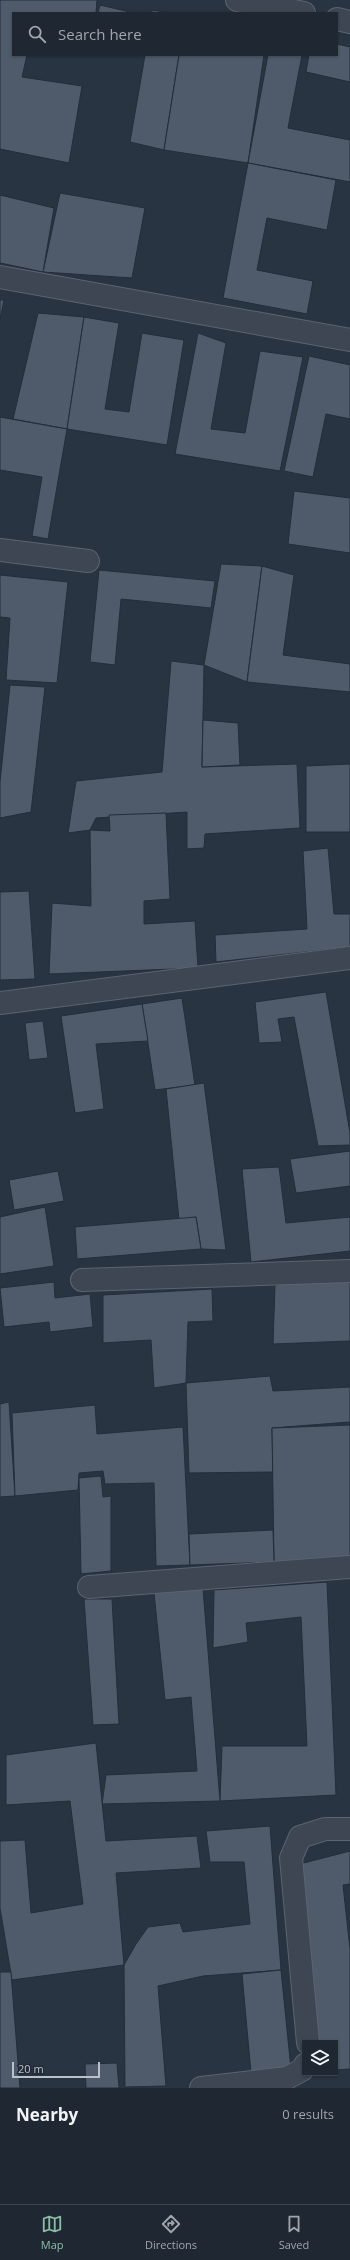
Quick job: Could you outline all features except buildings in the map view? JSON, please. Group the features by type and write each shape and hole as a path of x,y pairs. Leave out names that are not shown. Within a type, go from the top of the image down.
{"street":[{"path":"237,0 299,12"},
{"path":"338,19 350,22"},
{"path":"0,276 350,340"},
{"path":"0,550 88,561"},
{"path":"0,1003 350,958"},
{"path":"82,1280 350,1271"},
{"path":"89,1587 350,1567"},
{"path":"308,2040 291,1858 300,1837 325,1829 350,1829"},
{"path":"201,2088 287,2078 302,2070"}]}
